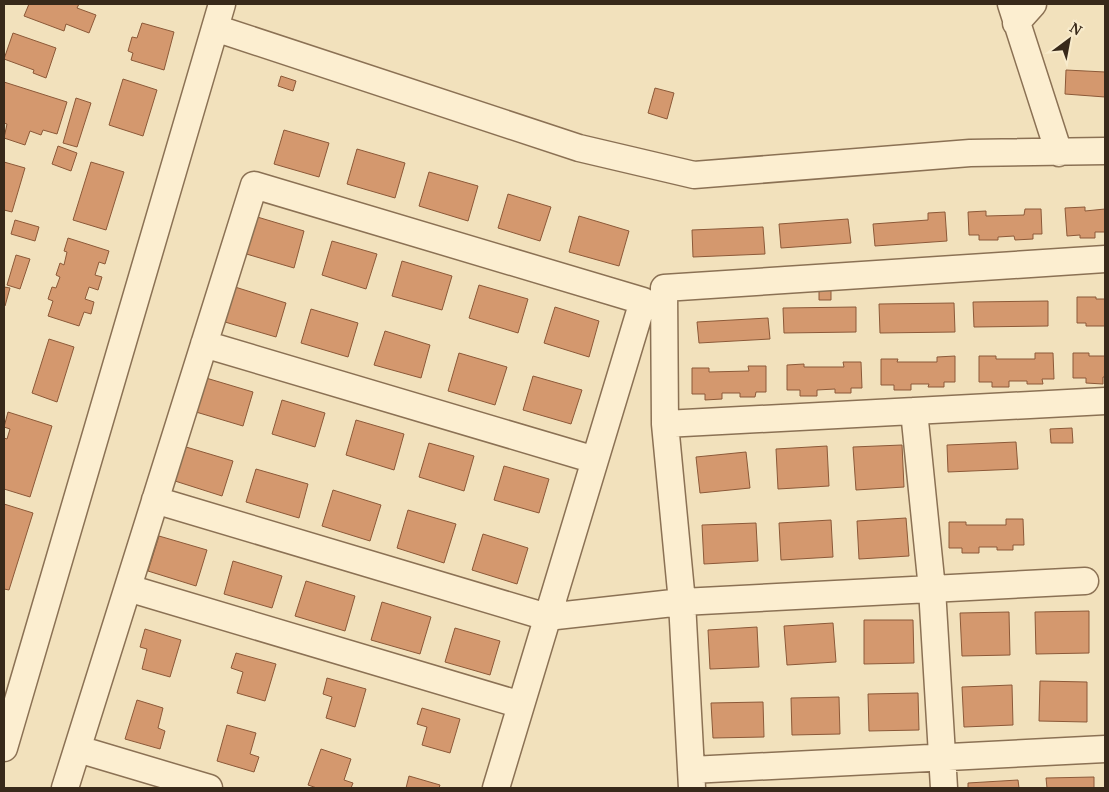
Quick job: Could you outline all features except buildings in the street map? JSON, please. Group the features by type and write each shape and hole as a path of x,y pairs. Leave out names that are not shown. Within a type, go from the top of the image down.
{"street":[{"path":"1033,4 1013,13 1059,152"},
{"path":"4,748 9,710 218,16 578,148 694,174 970,153 1105,151"},
{"path":"65,788 254,185 654,294 1105,259"},
{"path":"654,294 682,602 692,779 942,758 1105,749"},
{"path":"496,788 595,460 654,294"},
{"path":"204,344 595,460"},
{"path":"665,424 1105,401"},
{"path":"914,412 932,589 944,788"},
{"path":"155,500 548,617 682,602 1085,581"},
{"path":"128,588 521,705"},
{"path":"78,749 209,788"}]}
